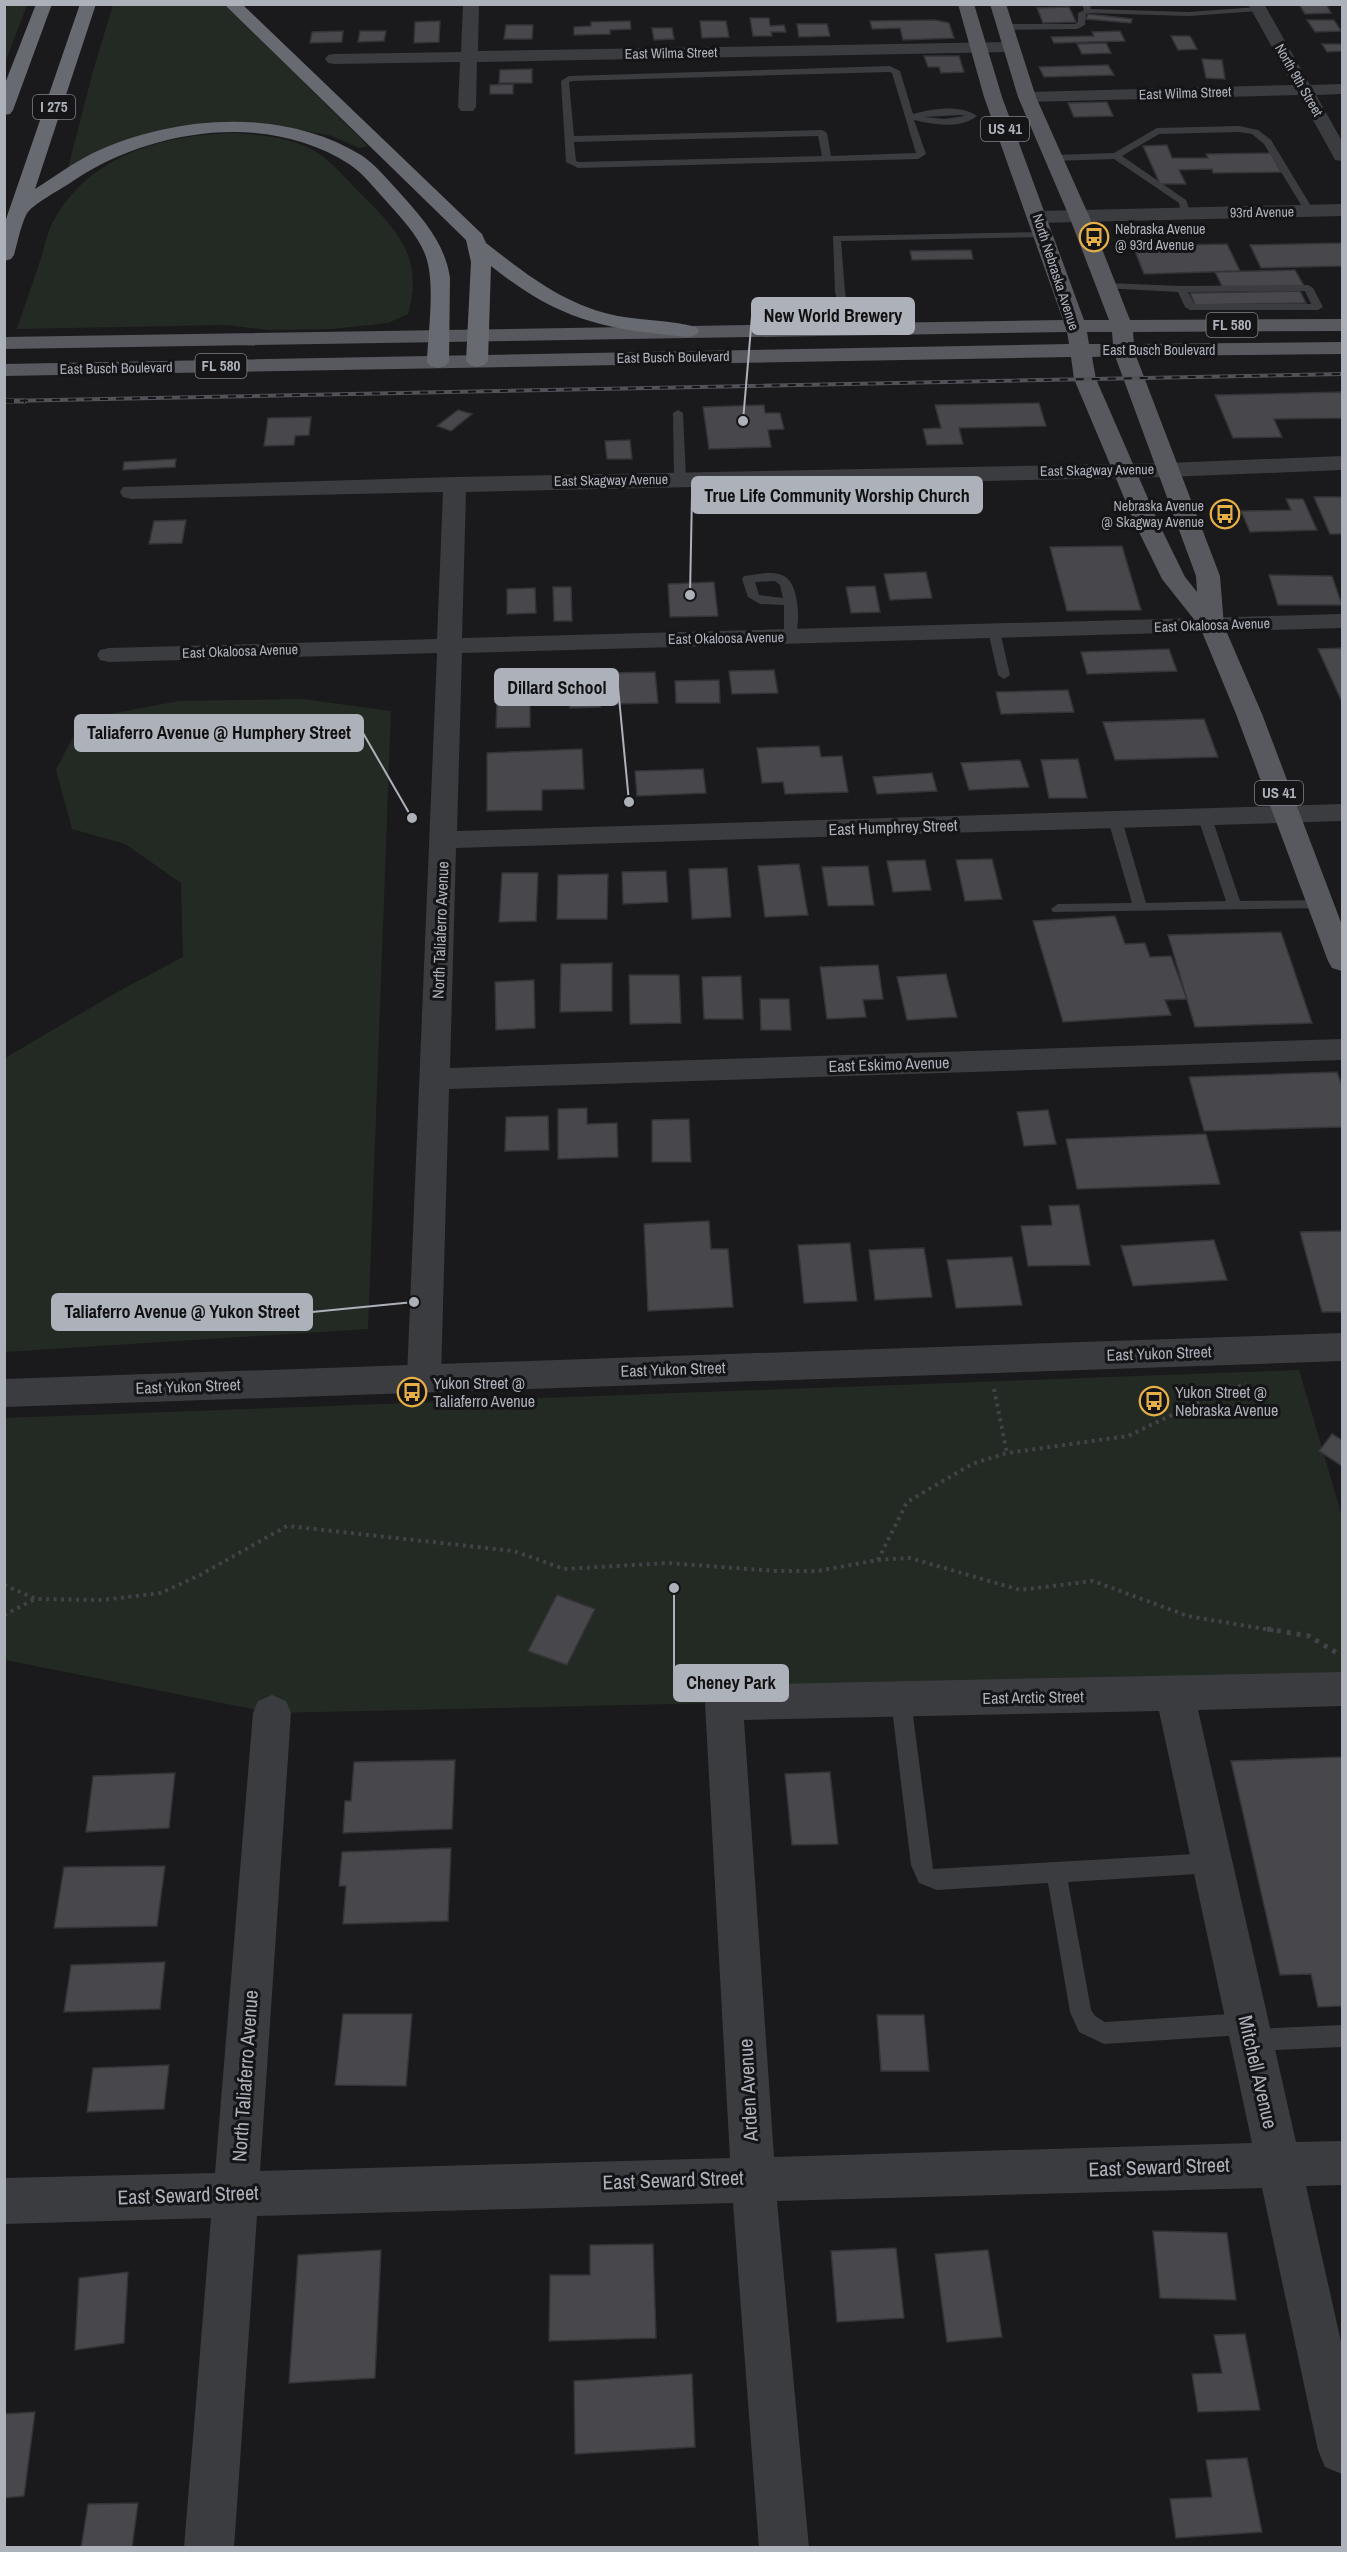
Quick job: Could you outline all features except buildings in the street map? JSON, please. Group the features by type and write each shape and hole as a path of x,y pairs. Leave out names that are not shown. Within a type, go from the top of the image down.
{"highway":[{"name":"I 275","path":"4,110 44,4"},
{"name":"I 275","path":"4,255 88,4"},
{"path":"232,4 475,238 479,247 481,285 477,361"},
{"path":"20,209 99,158 156,137 195,130 237,128 275,131 315,140 361,163 412,218 430,243 439,267 438,362"},
{"path":"479,247 536,291 565,306 639,327 689,331"}],"main road":[{"name":"North Nebraska Avenue","path":"966,4 978,47 987,115 1041,226 1076,327 1085,379 1173,579 1212,626"},
{"name":"North Nebraska Avenue","path":"998,4 1009,46 1027,97 1079,216 1122,326 1124,350 1142,403 1208,576 1212,626 1288,815 1342,961"},
{"path":"987,115 1017,120 1038,152 1054,158"},
{"name":"East Busch Boulevard","path":"4,344 848,328 1122,326 1226,313 1308,316 1342,325"},
{"name":"East Busch Boulevard","path":"4,370 1079,350 1342,348"},
{"path":"1142,403 1160,376 1205,349"}],"street":[{"path":"467,107 471,4"},
{"name":"North 9th Street","path":"1257,7 1342,156"},
{"name":"East Wilma Street","path":"334,59 1009,46"},
{"name":"East Wilma Street","path":"1027,97 1342,89"},
{"name":"93rd Avenue","path":"1041,226 1079,216 1342,210"},
{"name":"East Skagway Avenue","path":"131,492 689,478 1167,470 1342,463"},
{"name":"North Taliaferro Avenue","path":"424,1377 454,483"},
{"name":"East Okaloosa Avenue","path":"109,655 1342,621"},
{"name":"East Humphrey Street","path":"443,840 1342,813"},
{"name":"East Eskimo Avenue","path":"435,1079 1342,1050"},
{"name":"East Yukon Street","path":"4,1393 1342,1347"},
{"name":"East Arctic Street","path":"724,1703 1342,1689"},
{"name":"Mitchell Avenue","path":"1175,1694 1342,2450"},
{"name":"Arden Avenue","path":"724,1703 753,2178 784,2547"},
{"name":"North Taliaferro Avenue","path":"209,2547 272,1713"},
{"name":"East Seward Street","path":"4,2201 1342,2163"}],"lane":[{"path":"1004,27 1077,26 1082,23 1082,13 1087,8 1189,14 1257,7"},
{"path":"890,69 896,71 912,117 921,154 918,156 578,165 571,162 566,81 572,78 890,69"},
{"path":"912,117 936,121 965,120 987,115"},
{"path":"1054,158 1116,156 1157,131 1239,129 1255,132 1268,142 1309,211"},
{"path":"570,139 822,133 827,158"},
{"path":"1116,156 1183,202 1186,214"},
{"path":"848,328 840,292 836,238 1041,226"},
{"path":"1107,286 1182,289 1215,291 1308,288 1318,307 1308,316 1282,305 1252,306 1226,313 1190,307 1182,289"},
{"path":"678,413 689,478 703,506 713,510 902,507 924,504 929,499 922,474"},
{"path":"790,602 790,636"},
{"path":"994,632 1005,675"},
{"path":"1205,818 1235,906"},
{"path":"1115,820 1140,908"},
{"path":"1058,909 1322,905"},
{"path":"901,1700 921,1865 926,1876 937,1880 1212,1863"},
{"path":"1056,1873 1081,2012 1087,2024 1104,2033 1248,2032 1342,2036"}],"path":[{"path":"992,1380 1007,1453"},
{"path":"878,1560 907,1502 972,1464 1007,1453 1128,1436 1201,1401 1248,1383"},
{"path":"4,1585 36,1599 102,1600 161,1593 200,1575 287,1526 514,1551 564,1569 668,1563 817,1571 878,1560 910,1558 1020,1590 1093,1581 1188,1616 1309,1636 1342,1657"},
{"path":"4,1615 36,1599"}],"shaded area":[{"path":"4,5 27,5 5,63"},
{"path":"113,5 226,5 368,146 359,148 332,136 281,126 199,127 68,168"},
{"path":"235,133 277,138 310,148 331,163 369,202 403,243 409,258 412,293 408,314 388,323 332,329 269,330 225,325 17,329 52,224 69,197 88,179 131,152 156,144 182,138"},
{"path":"303,699 391,711 368,1329 5,1352 5,1058 119,991 183,957 181,883 125,844 72,829 56,770 82,719 179,701"},
{"path":"1299,1370 1342,1516 1342,1689 272,1713 5,1660 4,1418"}],"railway":[{"path":"25,401 4,401 1342,374"}],"place":[{"name":"Nebraska Avenue @ 93rd Avenue","path":"1094,237"},
{"name":"New World Brewery","path":"743,421"},
{"name":"Nebraska Avenue @ Skagway Avenue","path":"1225,514"},
{"name":"True Life Community Worship Church","path":"690,595"},
{"name":"Dillard School","path":"629,802"},
{"name":"Taliaferro Avenue @ Humphery Street","path":"412,818"},
{"name":"Taliaferro Avenue @ Yukon Street","path":"414,1302"},
{"name":"Yukon Street @ Taliaferro Avenue","path":"412,1392"},
{"name":"Yukon Street @ Nebraska Avenue","path":"1154,1401"},
{"name":"Cheney Park","path":"674,1588"}]}
